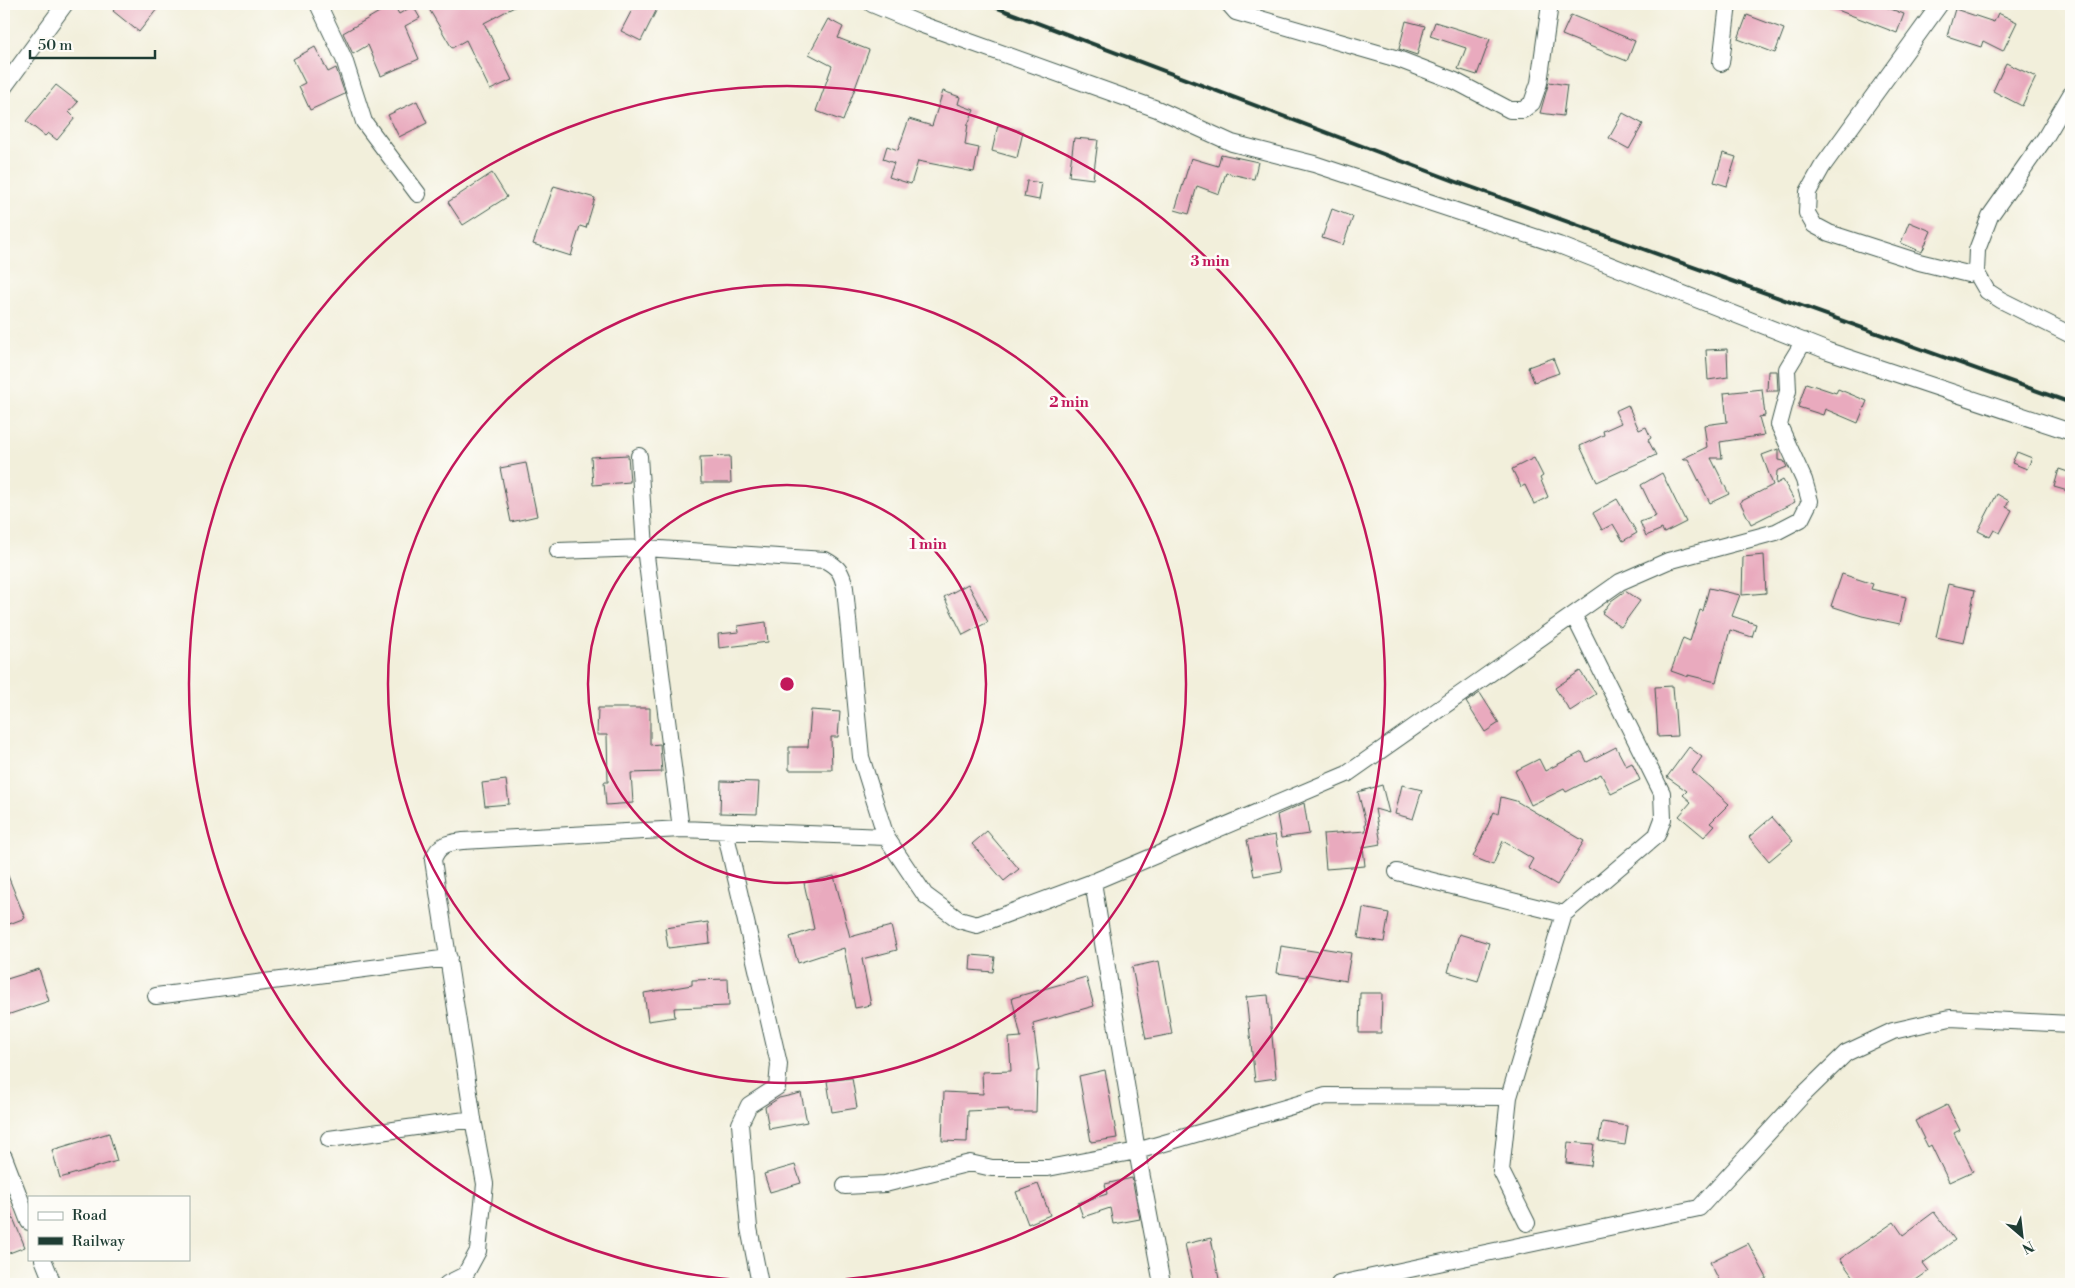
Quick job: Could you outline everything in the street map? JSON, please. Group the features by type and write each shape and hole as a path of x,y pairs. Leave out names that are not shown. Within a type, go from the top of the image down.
{"street":[{"path":"4,87 65,4"},
{"path":"318,4 344,59 364,122 418,194"},
{"path":"872,4 920,24 1157,109 1232,143 1314,164 1560,245 1804,341 2071,432"},
{"path":"1229,4 1236,12 1398,58 1455,81 1510,110 1522,110 1532,103 1539,83 1550,4"},
{"path":"1721,63 1728,4"},
{"path":"1940,4 1822,166 1808,192 1807,212 1814,225 1829,233 1919,262 1968,274 1976,272"},
{"path":"2071,94 2045,138 1990,216 1977,250 1976,272 1987,290 2001,300 2071,335"},
{"path":"558,551 644,548 825,560 837,567 843,574 845,588 861,757 886,838 925,895 959,920 977,925 1093,882 1347,774 1620,582 1668,562 1776,532 1801,519 1810,501 1804,480 1779,425 1788,392 1787,369 1804,341"},
{"path":"639,456 644,548 681,829"},
{"path":"1527,1223 1501,1171 1509,1097 1564,914 1657,835 1663,819 1662,793 1574,616"},
{"path":"447,1284 465,1275 478,1252 485,1184 473,1119 433,860 436,850 445,843 463,840 681,829 886,838"},
{"path":"725,831 779,1064 777,1087 748,1105 740,1124 749,1228 760,1284"},
{"path":"1397,872 1564,914"},
{"path":"1093,882 1137,1151 1162,1284"},
{"path":"156,996 449,958"},
{"path":"1339,1284 1699,1208 1802,1096 1846,1054 1893,1031 1950,1018 2071,1024"},
{"path":"845,1186 885,1184 970,1163 992,1168 1048,1168 1137,1151 1326,1096 1509,1097"},
{"path":"329,1139 473,1119"},
{"path":"4,1157 28,1219"},
{"path":"43,1260 54,1284"}],"building":[{"path":"119,4 161,4 139,32 113,11"},
{"path":"393,4 399,14 413,6 420,18 405,26 419,59 381,76 368,45 353,54 343,33"},
{"path":"426,4 520,4 484,23 512,80 490,90 466,40 452,48"},
{"path":"635,4 647,4 657,9 641,41 621,31"},
{"path":"1822,4 1878,4 1904,14 1897,33"},
{"path":"1955,9 1994,22 1998,13 2017,22 2003,51 1983,41 1981,47 1947,36"},
{"path":"1571,15 1635,41 1627,61 1562,35"},
{"path":"1747,15 1784,29 1775,53 1738,39"},
{"path":"828,19 843,27 838,38 869,50 843,121 816,111 832,66 809,54"},
{"path":"1406,21 1425,26 1417,55 1399,49"},
{"path":"1435,22 1490,39 1477,75 1458,69 1466,48 1430,36"},
{"path":"315,47 328,72 336,68 345,94 310,110 299,86 305,83 293,59"},
{"path":"2006,63 2036,77 2022,106 1993,91"},
{"path":"1549,82 1567,85 1563,116 1540,113"},
{"path":"56,85 78,102 69,112 75,118 57,140 48,133 45,136 26,121"},
{"path":"943,91 960,97 958,104 974,110 968,124 965,145 979,148 974,172 918,161 911,184 889,177 894,163 883,159 887,146 898,150 909,119 932,126"},
{"path":"417,101 427,123 399,137 388,115"},
{"path":"1623,113 1643,124 1629,149 1609,138"},
{"path":"998,125 1023,132 1017,158 992,151"},
{"path":"1074,138 1098,140 1093,179 1069,176"},
{"path":"1723,153 1736,157 1727,186 1714,182"},
{"path":"1221,154 1258,162 1254,179 1226,173 1219,194 1197,186 1189,214 1175,210 1191,158 1218,166"},
{"path":"492,173 507,197 463,225 448,202"},
{"path":"1027,181 1042,183 1039,200 1024,197"},
{"path":"554,186 595,198 586,228 580,226 571,256 533,244"},
{"path":"1332,209 1353,217 1343,245 1322,238"},
{"path":"1909,222 1931,231 1922,252 1901,243"},
{"path":"1727,349 1728,377 1708,380 1706,350"},
{"path":"1553,358 1559,373 1534,382 1528,367"},
{"path":"1768,371 1777,371 1778,391 1767,391"},
{"path":"1806,383 1836,393 1838,389 1867,401 1858,423 1825,409 1823,415 1798,407"},
{"path":"1762,389 1765,416 1759,417 1764,435 1720,442 1722,458 1711,458 1729,494 1710,503 1688,459 1682,459 1707,447 1704,425 1727,422 1724,393"},
{"path":"1628,405 1639,430 1646,427 1651,438 1648,440 1656,455 1597,482 1580,446 1604,435 1603,431 1621,423 1615,411"},
{"path":"1778,449 1778,460 1784,461 1787,467 1777,471 1776,484 1783,480 1795,502 1751,524 1740,502 1773,485 1762,455"},
{"path":"2017,452 2032,458 2027,469 2012,463"},
{"path":"628,455 630,482 593,485 591,457"},
{"path":"730,456 731,483 701,483 700,457"},
{"path":"1534,458 1543,476 1540,478 1548,497 1534,504 1525,485 1521,487 1512,469"},
{"path":"526,463 537,516 511,522 500,468"},
{"path":"2059,469 2071,473 2071,492 2054,487"},
{"path":"1662,473 1686,522 1664,533 1662,529 1646,536 1640,522 1656,516 1641,485"},
{"path":"1997,494 2009,501 2006,507 2012,510 2000,533 1994,530 1990,537 1978,531"},
{"path":"1617,499 1637,533 1623,541 1613,524 1602,530 1593,513"},
{"path":"1764,555 1766,593 1742,595 1743,557"},
{"path":"1842,574 1873,584 1871,589 1906,597 1900,624 1862,616 1831,606"},
{"path":"968,584 988,622 963,635 944,597"},
{"path":"1948,584 1975,590 1964,643 1936,637"},
{"path":"1709,588 1740,595 1732,616 1756,624 1752,637 1730,630 1716,682 1688,675 1688,677 1671,671 1683,638 1690,641 1700,610 1703,611"},
{"path":"1625,591 1640,601 1621,627 1602,613 1611,601"},
{"path":"766,622 768,642 719,648 718,634 739,632 738,626"},
{"path":"1580,671 1596,694 1570,711 1555,688"},
{"path":"1673,686 1677,736 1658,737 1655,687"},
{"path":"1480,693 1499,723 1485,732 1466,702"},
{"path":"598,708 650,708 650,745 660,744 662,772 631,773 633,803 606,805 604,782 608,782 607,735 597,735"},
{"path":"811,710 840,712 838,737 831,737 832,770 789,770 789,747 808,747"},
{"path":"1616,747 1626,766 1632,763 1640,780 1611,794 1601,774 1566,792 1564,789 1531,805 1515,771 1539,759 1545,771 1582,752 1587,762"},
{"path":"1689,747 1702,757 1692,771 1729,804 1710,823 1714,826 1704,837 1679,816 1691,802 1683,795 1687,791 1667,777"},
{"path":"506,780 509,804 485,806 482,783"},
{"path":"721,781 759,782 757,814 720,813"},
{"path":"1382,785 1389,813 1375,809 1381,844 1363,847 1365,866 1326,869 1323,834 1366,831 1358,792"},
{"path":"1402,785 1422,790 1413,819 1395,814"},
{"path":"1501,797 1516,801 1584,841 1557,885 1528,868 1533,859 1503,841 1493,865 1473,857 1494,812 1498,814"},
{"path":"1304,803 1309,834 1281,838 1277,815"},
{"path":"1772,817 1793,841 1769,861 1749,837"},
{"path":"987,831 1019,869 1004,881 972,844"},
{"path":"1275,835 1282,871 1254,876 1247,840"},
{"path":"4,866 25,918 4,926"},
{"path":"834,876 850,937 891,926 897,950 862,959 871,1005 855,1008 844,948 798,963 790,937 814,929 804,883"},
{"path":"1363,908 1389,913 1384,942 1358,938"},
{"path":"708,922 710,943 668,948 665,928"},
{"path":"1459,934 1489,943 1478,981 1448,972"},
{"path":"1281,946 1320,952 1321,948 1351,953 1346,981 1307,974 1306,977 1277,973"},
{"path":"971,955 995,957 993,972 970,970"},
{"path":"1159,961 1172,1034 1146,1039 1132,967"},
{"path":"39,969 49,1001 4,1016 4,980"},
{"path":"1086,977 1094,1006 1033,1023 1039,1071 1037,1071 1036,1112 1009,1112 1009,1109 968,1111 967,1142 942,1141 944,1092 983,1094 982,1072 1011,1071 1009,1038 1021,1037 1012,998"},
{"path":"728,979 729,1006 674,1008 675,1017 648,1021 644,993 692,985 692,980"},
{"path":"1360,993 1382,993 1381,1033 1359,1033"},
{"path":"1268,995 1276,1078 1255,1081 1246,997"},
{"path":"1105,1070 1117,1138 1091,1142 1079,1076"},
{"path":"852,1078 857,1108 832,1112 827,1081"},
{"path":"801,1093 807,1122 769,1129 765,1107 779,1098"},
{"path":"1947,1105 1960,1130 1954,1133 1973,1171 1949,1182 1931,1145 1928,1147 1915,1121"},
{"path":"1602,1122 1628,1126 1625,1145 1599,1141"},
{"path":"109,1133 117,1161 60,1178 52,1150"},
{"path":"1568,1142 1594,1144 1591,1166 1566,1163"},
{"path":"795,1165 801,1183 770,1192 764,1174"},
{"path":"1132,1178 1140,1219 1113,1224 1110,1208 1083,1217 1078,1203 1107,1194 1105,1184"},
{"path":"1038,1184 1050,1215 1028,1224 1016,1192"},
{"path":"4,1196 25,1247 4,1255"},
{"path":"1934,1212 1955,1240 1923,1263 1929,1271 1910,1284 1858,1284 1840,1259 1894,1222 1903,1235"},
{"path":"1211,1238 1220,1284 1194,1284 1185,1244"},
{"path":"1748,1243 1767,1278 1756,1284 1721,1284 1710,1262"}],"railway":[{"path":"987,4 1457,182 2071,403"}]}
